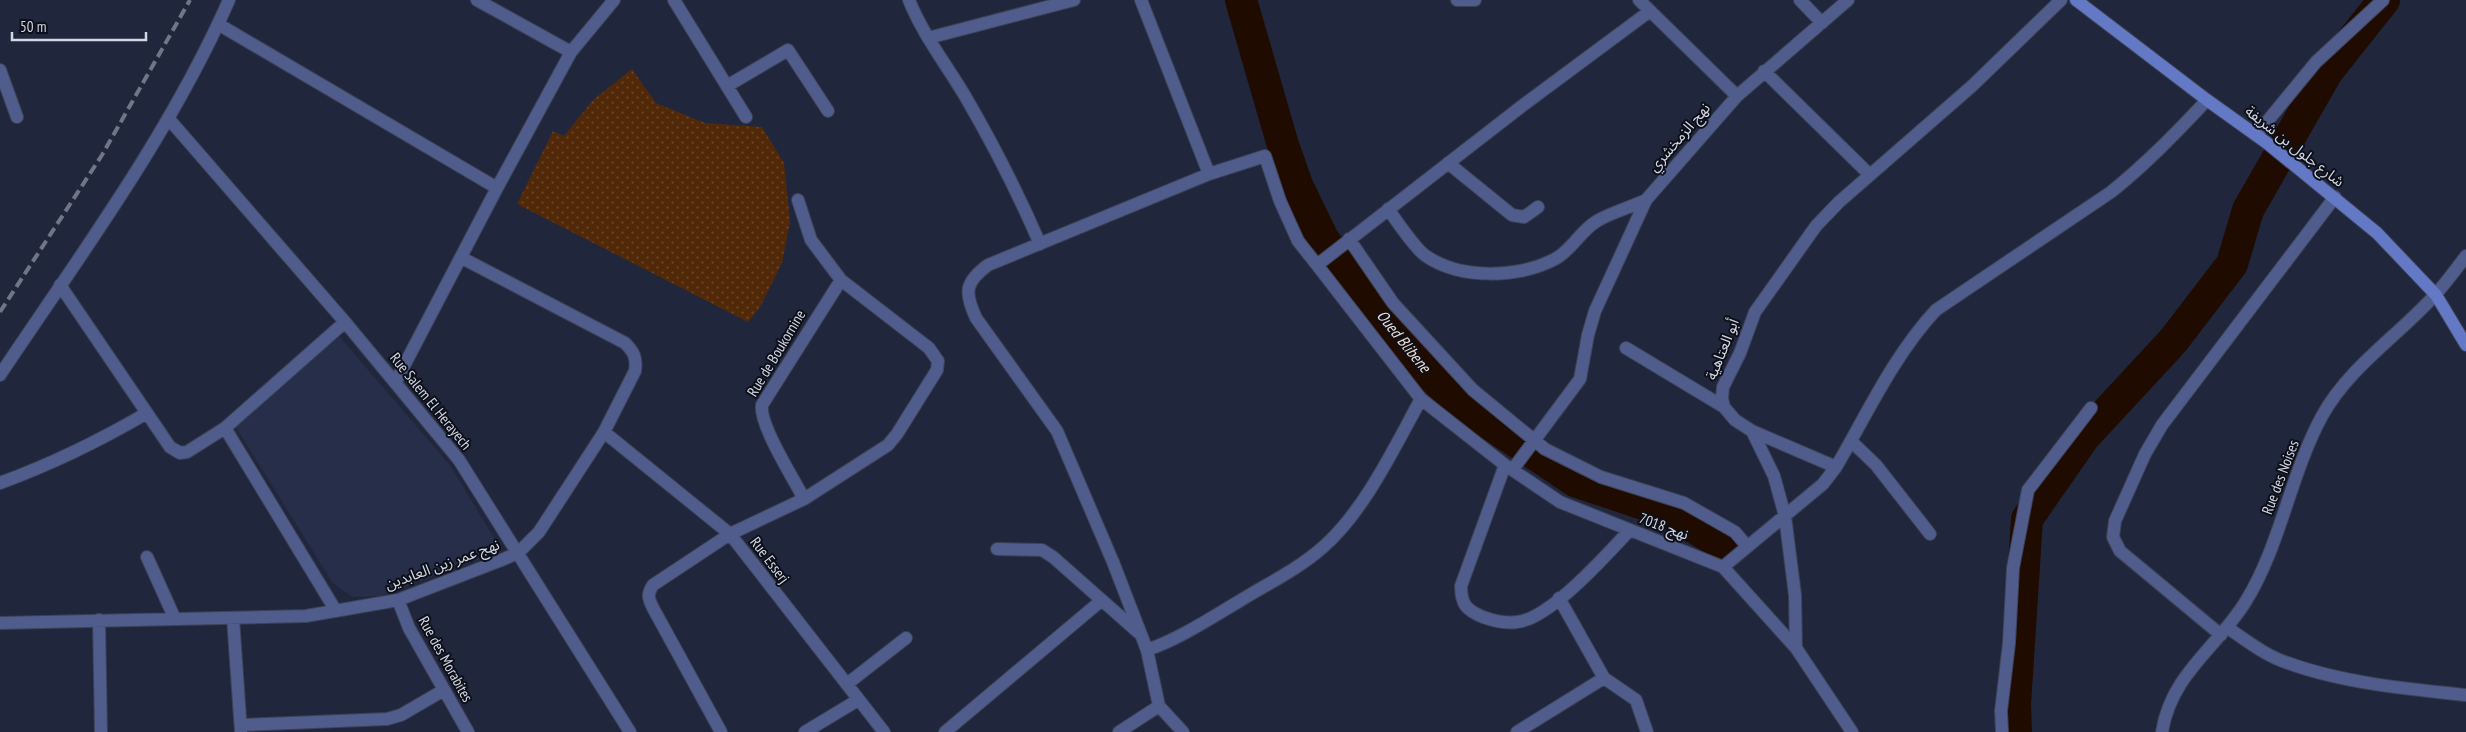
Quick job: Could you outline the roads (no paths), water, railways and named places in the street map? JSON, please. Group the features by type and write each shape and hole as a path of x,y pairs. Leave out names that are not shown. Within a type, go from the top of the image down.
{"main road":[{"name":"شارع جلول بن شريفة","path":"2076,0 2206,100 2261,139 2377,233 2436,294 2466,345"}],"street":[{"path":"0,375 123,192 168,118 229,0"},
{"path":"477,0 571,52"},
{"path":"395,383 571,52 614,0"},
{"path":"674,0 746,117"},
{"path":"909,0 928,38 995,150 1017,192 1040,244"},
{"path":"928,38 1074,0"},
{"path":"1141,0 1208,174 988,265 974,276 968,290 969,303 976,318 1058,431 1113,562 1147,650 1158,706 1183,732"},
{"path":"1458,0 1475,0"},
{"path":"1639,0 1736,96"},
{"path":"1800,0 1822,23"},
{"path":"1848,0 1764,71 1870,175"},
{"name":"أبو العتاهية","path":"1724,406 1722,398 1723,387 1740,353 1755,312 1816,226 1839,202 1972,86 2061,0"},
{"path":"2261,139 2316,62 2383,0"},
{"path":"1319,263 1344,242 1650,11"},
{"path":"218,24 497,188"},
{"path":"727,86 788,50 828,111"},
{"path":"0,70 16,116"},
{"name":"نهج الزمخشري","path":"1646,200 1736,96 1764,71"},
{"path":"1723,567 1823,484 1836,467 1905,349 1936,310 2110,192 2136,172 2206,100"},
{"name":"Rue Salem El Herayech","path":"168,118 345,322 458,460 518,552 630,732"},
{"name":"نهج 7018","path":"1208,174 1265,156 1280,201 1298,241 1319,263 1421,399 1560,502 1629,531 1672,545 1723,567 1796,648 1853,732"},
{"path":"1448,163 1512,215 1524,217 1538,207"},
{"path":"2335,198 2162,425 2145,454 2115,521 2113,537 2120,551 2225,632 2288,663 2379,685 2466,695"},
{"path":"721,732 648,600 648,592 654,585 730,534 804,499 888,445 897,434 937,370 938,361 929,348 841,280 811,240 798,200"},
{"path":"1388,209 1425,256 1460,271 1490,273 1515,271 1554,260 1566,252 1597,220 1646,200"},
{"path":"1629,531 1594,568 1559,598 1539,613 1518,622 1498,622 1469,611 1461,598 1461,586 1511,467 1535,443 1580,380 1588,335 1595,311 1646,200"},
{"path":"1344,242 1393,303 1473,390 1535,443 1601,477 1684,503 1735,532 1748,546"},
{"name":"Rue des Noises","path":"2162,732 2172,698 2181,680 2225,632 2256,585 2264,568 2306,451 2323,415 2346,384 2436,294 2466,256"},
{"name":"نهج عمر زين العابدين","path":"0,623 306,616 398,600 518,552 539,532 604,432 635,371 636,360 632,350 625,344 462,258"},
{"name":"Rue de Boukornine","path":"804,499 765,425 761,412 762,405 841,280"},
{"path":"60,285 170,447 180,453 187,452 225,428 345,322"},
{"path":"1626,348 1724,406 1735,420 1752,431 1836,467"},
{"path":"1147,650 1163,644 1216,615 1322,548 1358,505 1392,452 1421,399"},
{"path":"2002,732 2001,711 2009,643 2013,568 2028,490 2091,408"},
{"path":"0,483 43,467 86,447 147,414"},
{"path":"225,428 336,611"},
{"path":"1752,431 1774,476 1785,516 1796,595 1796,648"},
{"name":"Rue Esserj","path":"604,432 730,534 884,732"},
{"path":"1851,441 1876,465 1930,534"},
{"path":"997,549 1042,550 1054,557 1141,635"},
{"path":"147,557 175,619"},
{"path":"1559,598 1604,678 1636,700 1647,732"},
{"name":"Rue des Morabites","path":"398,600 409,628 468,732"},
{"path":"945,732 1102,600"},
{"path":"233,618 241,729 387,719 401,715 444,690"},
{"path":"99,620 101,732"},
{"path":"847,684 906,638"},
{"path":"1518,732 1604,678"},
{"path":"804,732 858,700"},
{"path":"1119,732 1158,706"}],"water":[{"path":"2006,703 2023,704 2024,732 2007,732"}],"waterway":[{"name":"Oued Blibene","path":"1241,0 1282,142 1297,185 1323,239 1425,370 1463,406 1575,481 1667,512 1722,544"},
{"path":"2016,732 2015,704 2027,519 2084,437 2173,341 2232,264 2248,210 2327,72 2384,0"}],"railway":[{"path":"0,312 102,155 190,0"}]}
